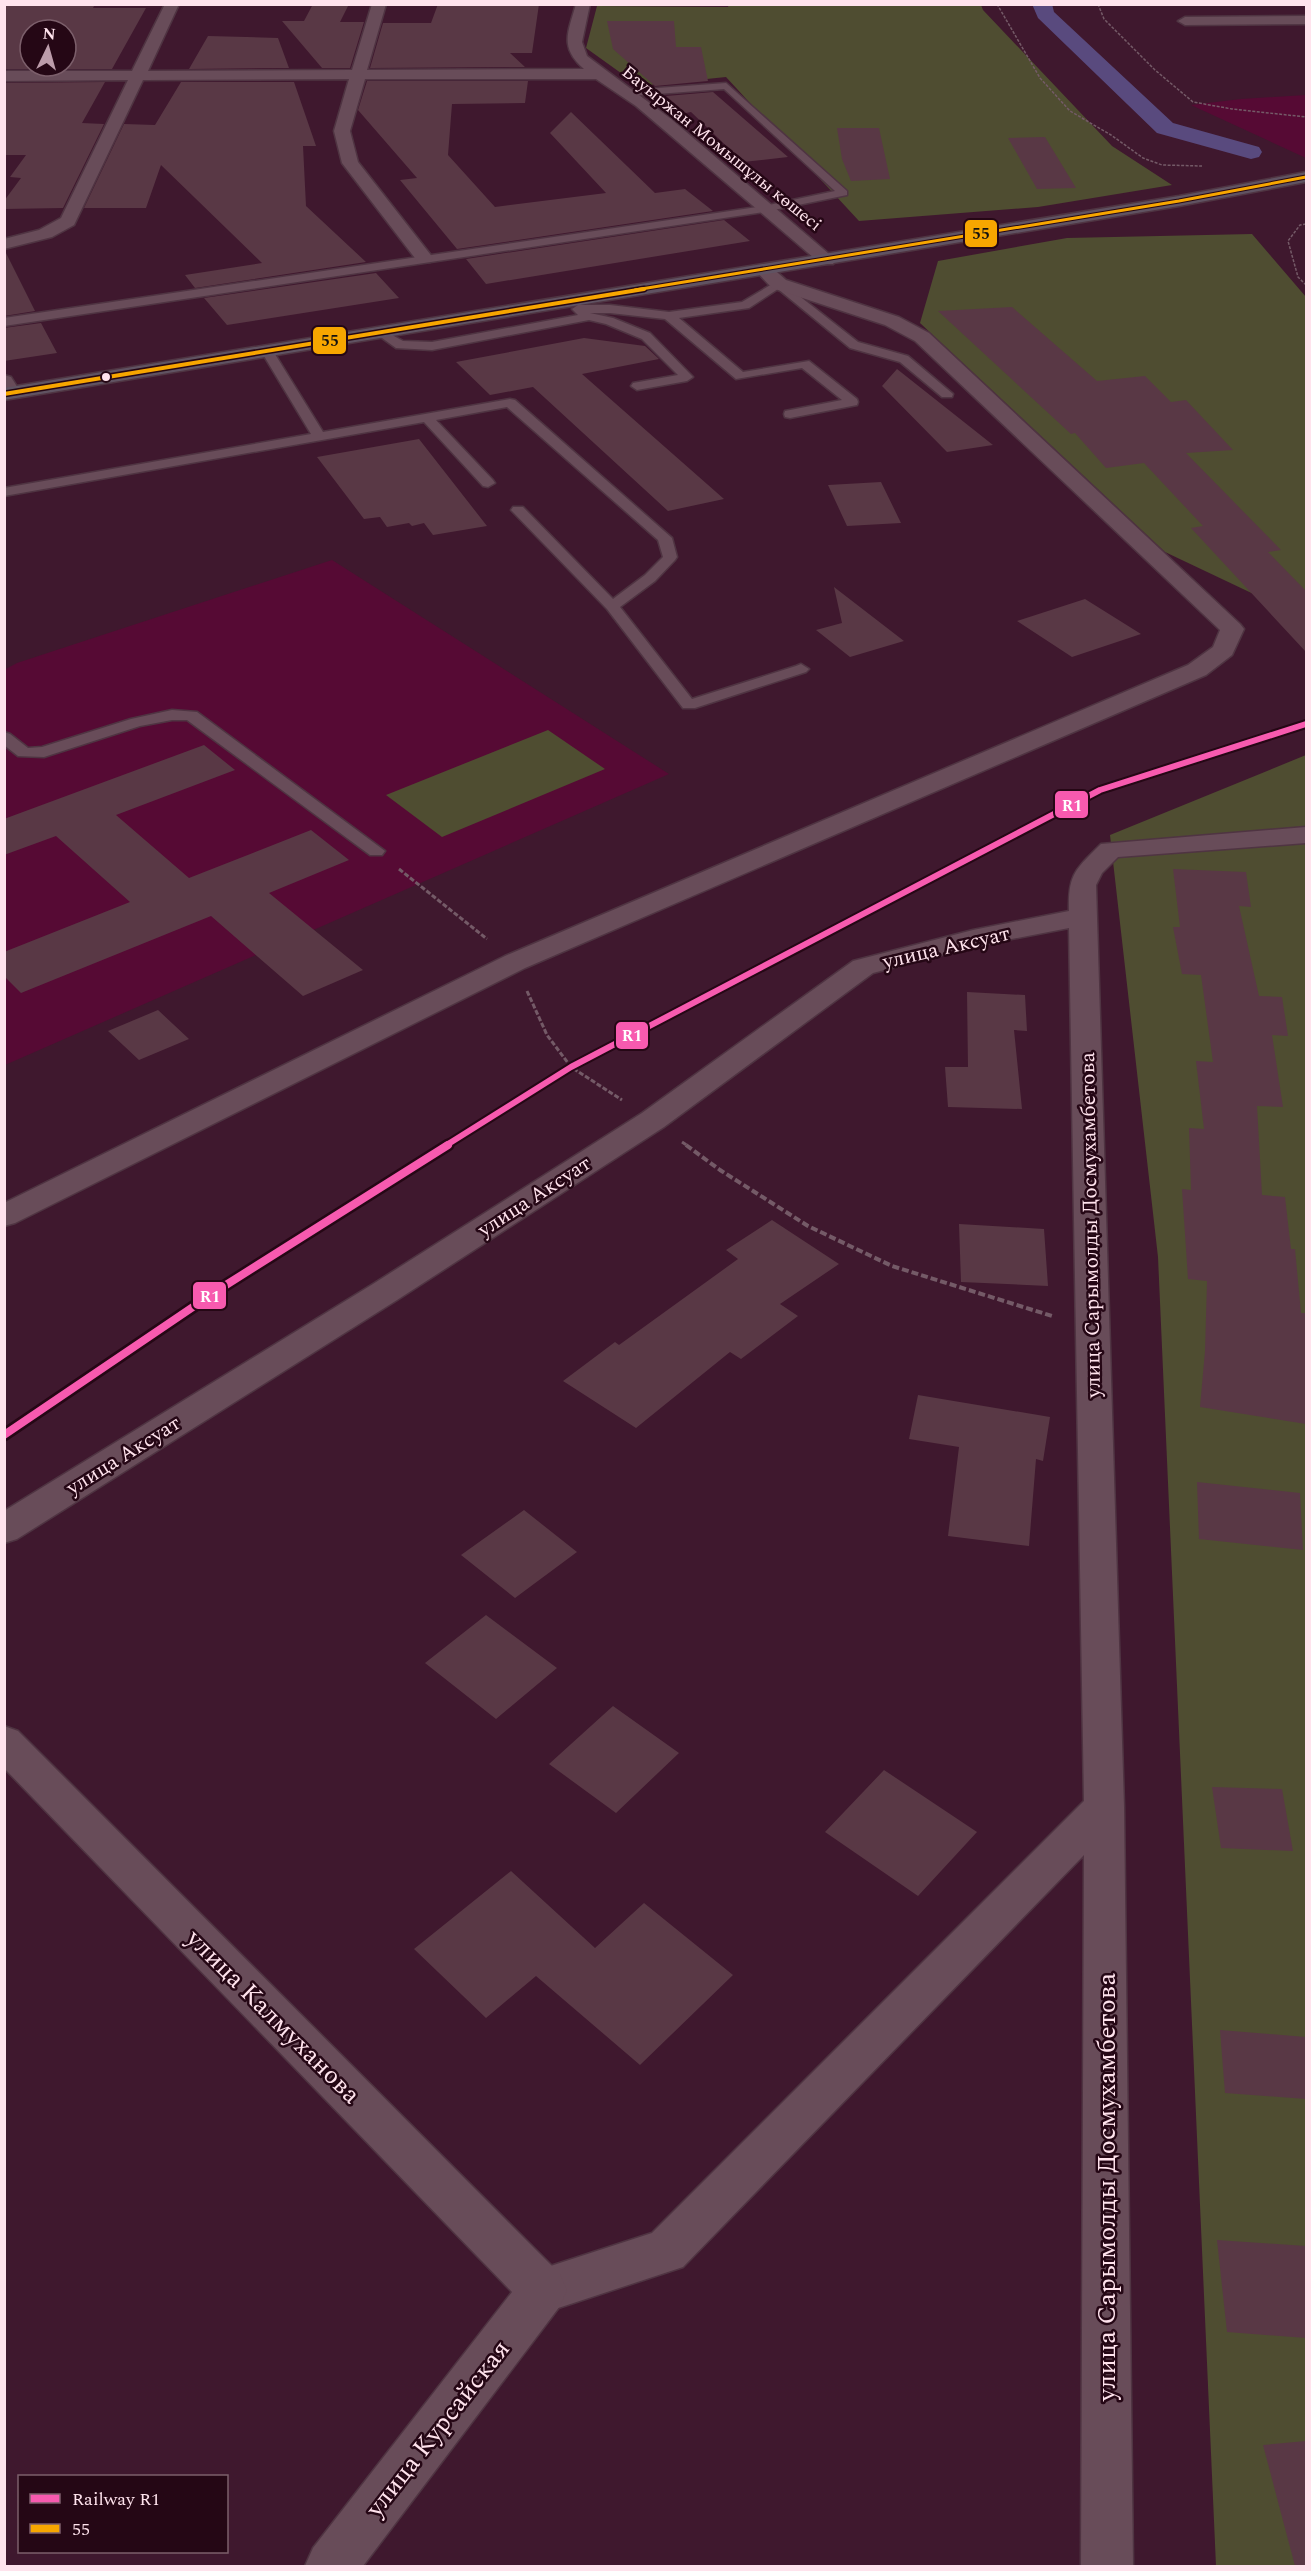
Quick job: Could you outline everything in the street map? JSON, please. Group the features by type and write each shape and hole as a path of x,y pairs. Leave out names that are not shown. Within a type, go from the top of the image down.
{"main road":[{"path":"7,389 381,333 579,310 772,277 827,260 1179,201 1306,177"}],"street":[{"path":"4,244 40,237 57,230 68,221 172,4"},
{"path":"379,4 356,75 342,131 350,163 424,258"},
{"name":"Бауыржан Момышұлы көшесі","path":"583,4 574,46 577,55 600,74 630,93 827,260"},
{"path":"1185,21 1306,20"},
{"path":"4,76 600,74"},
{"path":"4,1216 515,962 1197,670 1224,650 1232,629 922,337 892,321 772,277"},
{"name":"улица Сарымолды Досмухамбетова","path":"1107,2566 1104,1807 1082,885 1091,869 1110,850 1306,835"},
{"name":"улица Аксуат","path":"4,1529 375,1298 653,1120 863,967 973,938 1083,917"},
{"name":"улица Калмуханова","path":"4,1742 543,2290"},
{"path":"543,2290 666,2251 1104,1807"},
{"name":"улица Курсайская","path":"331,2566 543,2290"}],"lane":[{"path":"4,322 764,208 843,193 726,86 630,93"},
{"path":"579,310 610,309 669,316 745,305 772,277 854,345 903,359 947,394"},
{"path":"579,310 645,336 687,377 637,386"},
{"path":"669,316 740,376 805,364 852,402 790,414"},
{"path":"267,351 319,437"},
{"path":"4,492 510,403 665,538 670,557 661,569 646,583 612,606"},
{"path":"427,418 488,483"},
{"path":"518,510 612,606 689,705 801,669"},
{"path":"4,736 24,753 44,752 137,722 172,715 191,715 376,851"}],"path":[{"path":"997,4 1040,78 1071,111 1143,158 1162,165 1206,165"},
{"path":"1098,4 1104,19 1155,70 1193,102 1232,110 1306,117"},
{"path":"1306,224 1300,225 1288,241 1298,277 1306,285"},
{"path":"376,851 515,962 547,1035 571,1067 653,1120 720,1170 808,1226 892,1266 1093,1329"}],"shaded area":[{"path":"729,4 981,5 983,10 1112,146 1172,185 1038,207 859,221 726,77 639,86 586,48 597,6 728,7"},
{"path":"1306,95 1306,158 1191,105 1241,99"},
{"path":"1252,234 1306,297 1306,619 1165,552 920,323 938,261 1067,238"},
{"path":"332,560 669,774 5,1065 4,670 17,663"},
{"path":"548,730 605,769 442,837 386,795"},
{"path":"1306,755 1306,2566 1216,2566 1158,1257 1110,835"}],"building":[{"path":"4,4 95,4 93,8 146,8 112,69 78,69 78,18 18,18 18,69 4,69"},
{"path":"313,4 349,4 340,22 364,22 350,68 322,68 282,21 304,21"},
{"path":"438,4 539,4 532,53 510,53 525,67 370,68 383,23 431,23"},
{"path":"607,21 674,21 676,47 701,47 708,81 655,86 613,49"},
{"path":"208,36 278,38 289,68 189,69"},
{"path":"367,81 528,81 525,103 452,104 448,155 495,207 606,193 550,133 571,112 655,193 685,189 713,211 457,249 400,180 417,178 358,110"},
{"path":"105,82 82,123 104,124 63,208 4,209 4,201 21,178 10,177 26,155 4,155 4,83"},
{"path":"181,82 294,82 316,146 303,146 306,206 366,262 195,288 185,275 262,263 161,165 146,208 84,208 124,124 155,125"},
{"path":"713,92 788,157 743,162 691,112 686,113 666,96"},
{"path":"837,128 879,128 890,179 851,181 842,159"},
{"path":"1045,137 1076,188 1037,189 1008,138"},
{"path":"724,220 750,241 486,284 466,259"},
{"path":"5,251 35,311 4,316"},
{"path":"376,273 399,298 227,325 204,298"},
{"path":"1012,307 1097,381 1145,376 1171,402 1186,400 1233,450 1186,453 1281,550 1268,552 1306,591 1306,652 1191,528 1203,526 1144,463 1106,468 1075,433 1071,434 938,311"},
{"path":"41,323 57,353 4,361 4,328"},
{"path":"584,338 645,346 659,359 582,374 724,499 668,511 533,387 490,395 456,362"},
{"path":"897,369 993,445 947,452 882,386"},
{"path":"419,439 487,526 433,535 424,523 387,527 380,517 364,519 317,457"},
{"path":"881,482 901,523 847,526 828,485"},
{"path":"834,587 904,641 850,657 816,630 842,623"},
{"path":"1085,599 1141,634 1072,657 1017,621"},
{"path":"204,745 235,770 116,815 189,878 311,830 349,860 269,893 363,970 303,996 211,916 21,993 4,976 4,952 130,902 56,836 4,855 4,819"},
{"path":"1173,869 1246,872 1251,907 1239,906 1259,996 1282,997 1288,1036 1272,1035 1283,1107 1257,1106 1262,1195 1285,1197 1291,1249 1295,1249 1301,1313 1306,1313 1306,1424 1200,1407 1205,1351 1207,1281 1188,1279 1182,1189 1191,1190 1189,1128 1204,1129 1196,1061 1213,1062 1201,975 1182,974 1173,927 1180,927"},
{"path":"967,992 1025,995 1027,1031 1014,1030 1022,1109 948,1107 945,1067 968,1067"},
{"path":"158,1010 189,1039 139,1060 108,1031"},
{"path":"772,1220 839,1264 780,1304 798,1316 741,1359 730,1352 636,1428 563,1381 615,1342 619,1345 738,1259 726,1250"},
{"path":"959,1224 1044,1229 1048,1286 961,1282"},
{"path":"918,1395 1050,1417 1043,1461 1036,1459 1029,1546 948,1536 959,1447 909,1439"},
{"path":"1197,1482 1300,1493 1303,1550 1199,1539"},
{"path":"524,1510 577,1552 515,1598 461,1555"},
{"path":"486,1615 557,1668 496,1719 425,1663"},
{"path":"613,1706 679,1753 616,1813 549,1764"},
{"path":"884,1770 977,1832 918,1896 825,1832"},
{"path":"1212,1787 1282,1789 1293,1851 1221,1848"},
{"path":"511,1871 595,1948 644,1903 733,1975 640,2065 536,1976 486,2018 414,1949"},
{"path":"1220,2030 1306,2037 1306,2099 1225,2093"},
{"path":"1217,2240 1306,2246 1306,2338 1227,2332"},
{"path":"1306,2441 1306,2566 1295,2566 1263,2445"}],"waterway":[{"path":"1042,4 1045,14 1165,128 1251,152"}],"rail line":[{"name":"R1","path":"4,1435 218,1290 571,1067 1100,790 1306,724"}],"transit line":[{"name":"55","path":"4,394 1179,201 1306,177"}]}
